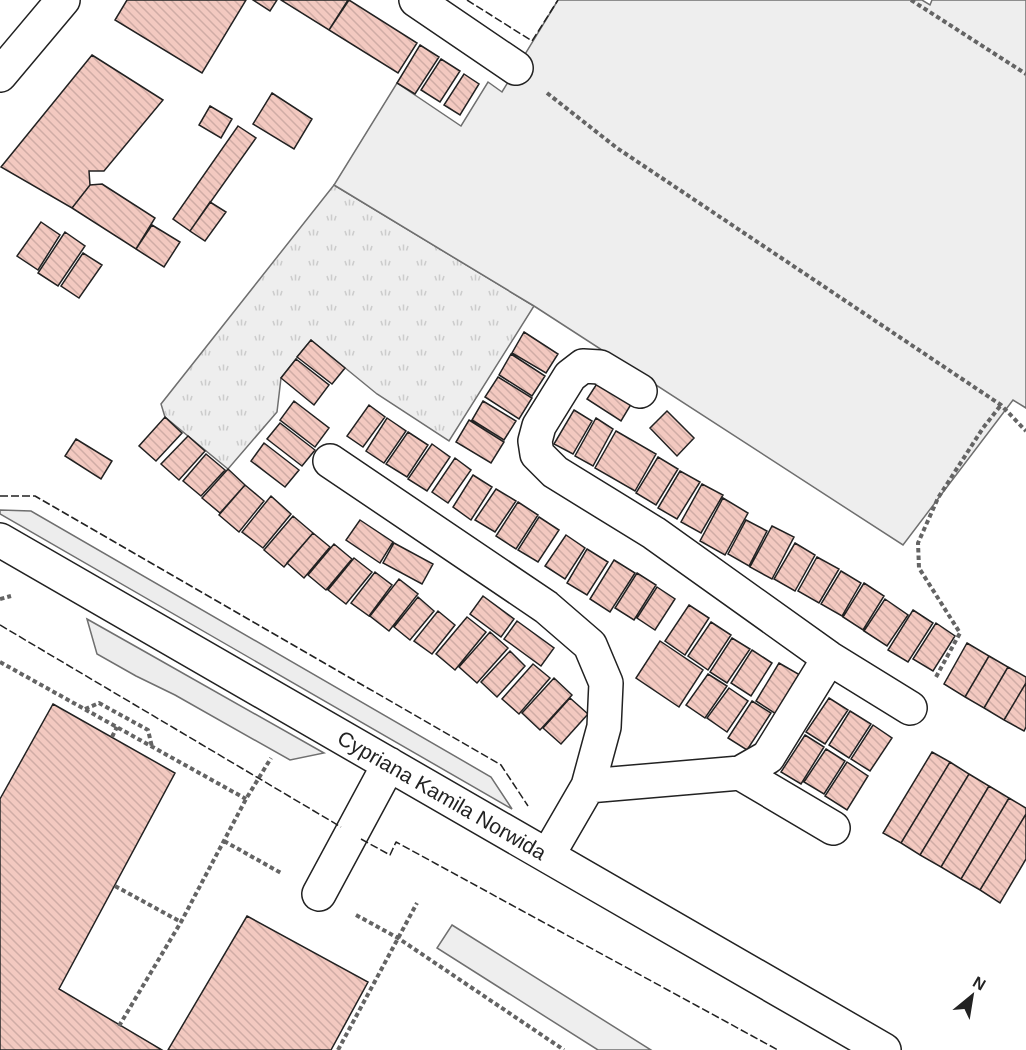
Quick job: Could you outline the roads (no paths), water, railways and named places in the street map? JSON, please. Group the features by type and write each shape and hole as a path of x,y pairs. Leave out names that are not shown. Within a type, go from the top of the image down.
{"street":[{"path":"416,0 516,68"},
{"path":"0,75 55,3"},
{"path":"639,391 600,367 583,366 570,376 539,426 535,441 537,454 555,472 654,532 830,658 910,708"},
{"path":"330,461 546,606 590,645 606,683 604,727 588,786 548,855"},
{"name":"Cypriana Kamila Norwida","path":"1,542 884,1050"},
{"path":"588,786 740,773 768,757 830,658"},
{"path":"319,894 389,764"},
{"path":"740,773 833,828"}]}
